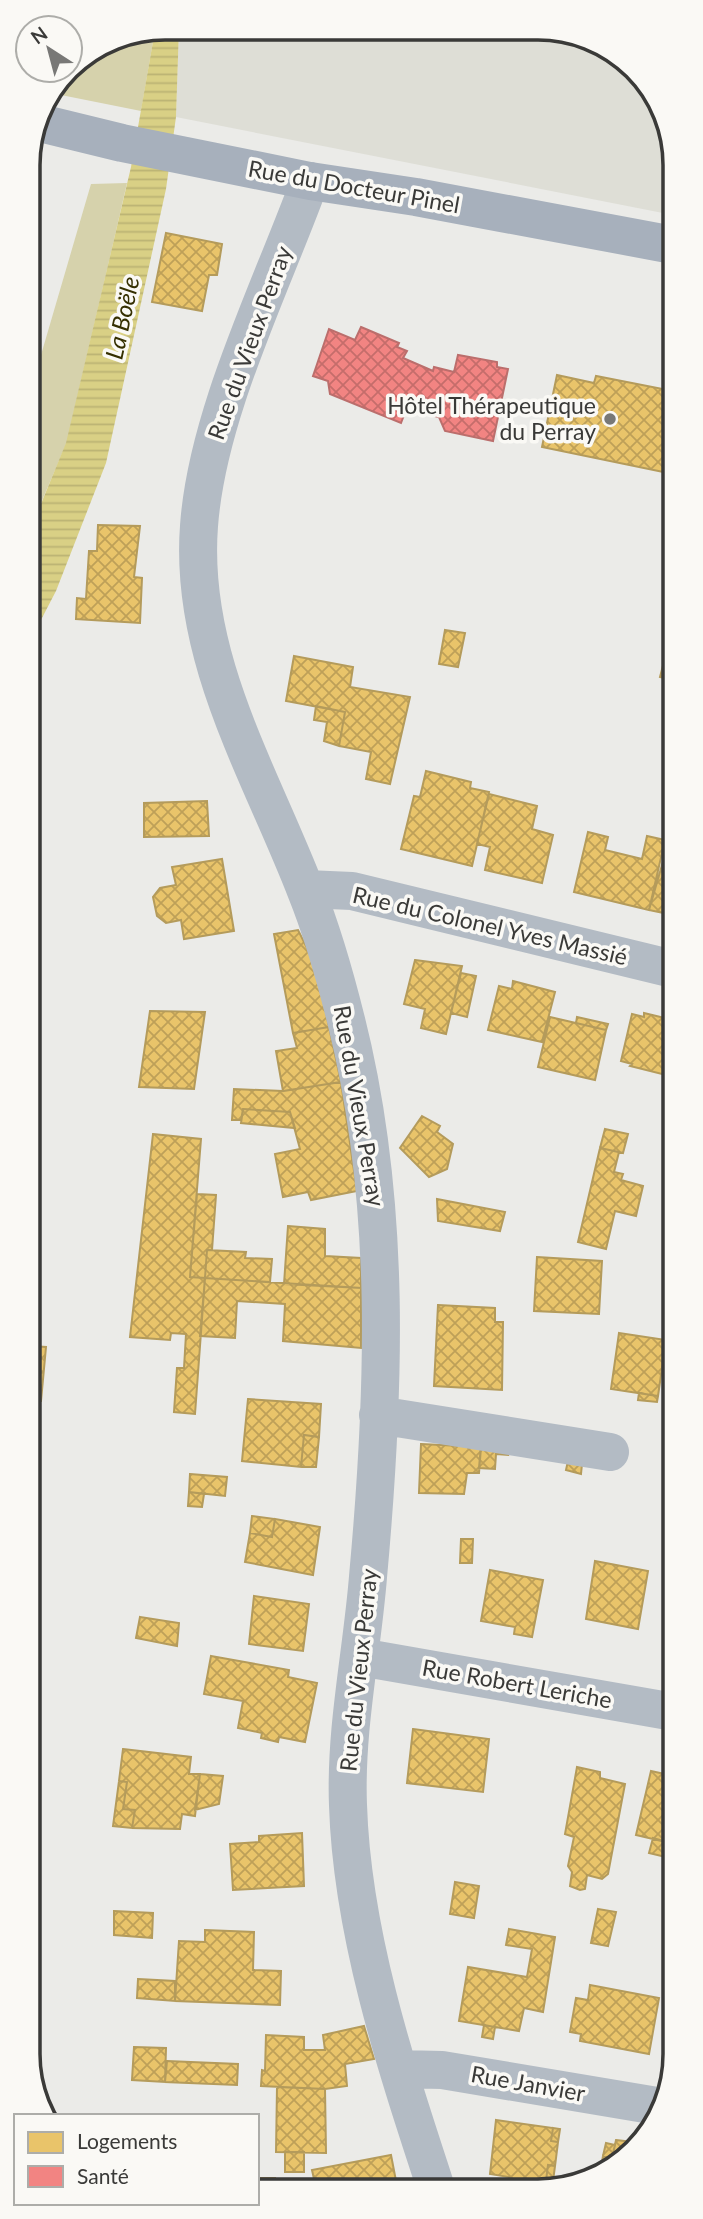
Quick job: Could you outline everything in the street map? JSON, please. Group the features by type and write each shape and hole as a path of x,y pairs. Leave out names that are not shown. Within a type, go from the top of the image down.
{"main road":[{"name":"Rue du Docteur Pinel","path":"47,125 122,143 310,181 416,197 663,243"}],"street":[{"name":"Rue du Vieux Perray","path":"310,181 231,384 209,457 198,527 200,600 211,657 242,742 306,889 328,950 348,1027 365,1111 379,1208 382,1314 379,1415 360,1657 348,1769 352,1857 355,1896 399,2069 433,2179"},
{"name":"Rue du Colonel Yves Massié","path":"306,889 352,891 663,966"},
{"path":"379,1415 610,1452"},
{"name":"Rue Robert Leriche","path":"360,1657 662,1710"},
{"name":"Rue Janvier","path":"399,2069 442,2070 651,2105"}],"shaded area":[{"path":"179,40 555,41 578,47 607,61 632,83 642,96 656,125 662,148 663,213 176,117"},
{"path":"153,41 141,111 62,95 71,84 84,84 84,70 102,57 125,47"},
{"path":"127,183 67,442 41,503 41,355 91,184"}],"water":[{"name":"La Boële","path":"179,40 176,117 166,189 106,463 56,591 41,620 41,504 66,443 131,167 153,41"}],"building: Logements":[{"path":"166,233 222,244 217,275 209,275 202,311 152,302"},
{"name":"Hôtel Thérapeutique du Perray","path":"557,375 594,383 596,376 663,389 663,472 542,447"},
{"path":"98,525 140,526 134,577 142,578 140,623 76,619 77,598 86,599 89,551 97,551"},
{"path":"445,630 465,633 458,667 439,664"},
{"path":"294,656 353,667 350,687 410,697 390,784 366,779 371,752 339,746 345,712 286,701"},
{"path":"316,706 345,712 339,746 324,741 327,722 314,720"},
{"path":"426,771 471,782 470,788 489,792 472,866 401,849 414,796 420,797"},
{"path":"489,794 537,806 532,829 553,835 542,883 485,870 490,847 477,844"},
{"path":"207,801 209,836 144,837 144,803"},
{"path":"588,832 608,837 605,850 642,859 647,836 663,839 649,910 574,892"},
{"path":"222,859 234,931 184,939 181,920 166,923 157,916 153,897 160,888 176,885 172,867"},
{"path":"663,863 663,913 649,910"},
{"path":"298,930 317,968 329,1027 293,1033 274,934"},
{"path":"415,960 462,966 446,1034 421,1028 425,1009 404,1004"},
{"path":"461,973 476,976 467,1017 451,1013"},
{"path":"513,981 555,992 542,1042 488,1030 499,986 512,989"},
{"path":"150,1011 205,1012 194,1089 139,1087"},
{"path":"644,1013 663,1017 663,1074 621,1061 632,1014 644,1017"},
{"path":"550,1017 606,1030 595,1080 538,1067"},
{"path":"577,1017 608,1024 606,1030 576,1023"},
{"path":"329,1027 341,1082 283,1091 276,1051 297,1048 293,1033"},
{"path":"341,1082 357,1191 311,1200 308,1192 283,1197 275,1154 300,1149 290,1112 243,1109 241,1120 232,1120 234,1089 283,1091"},
{"path":"243,1109 290,1112 295,1128 241,1123"},
{"path":"422,1116 440,1126 437,1132 453,1144 447,1169 429,1177 400,1148"},
{"path":"605,1129 628,1134 623,1153 600,1148"},
{"path":"153,1134 201,1139 190,1277 205,1278 195,1414 174,1412 177,1368 184,1368 186,1334 171,1333 170,1340 130,1337"},
{"path":"600,1148 619,1152 614,1172 623,1174 621,1180 643,1186 636,1216 615,1211 606,1249 578,1242"},
{"path":"197,1194 216,1195 212,1250 207,1250 205,1278 190,1277"},
{"path":"437,1199 505,1212 500,1231 438,1221"},
{"path":"288,1226 325,1229 325,1256 361,1258 361,1288 284,1284"},
{"path":"207,1250 246,1252 245,1258 272,1259 270,1282 205,1278"},
{"path":"537,1257 602,1261 599,1314 534,1311"},
{"path":"205,1278 361,1288 361,1348 283,1341 285,1304 237,1301 235,1338 200,1336"},
{"path":"438,1305 495,1308 495,1322 503,1322 502,1390 434,1386"},
{"path":"619,1333 662,1339 658,1396 611,1389"},
{"path":"40,1347 46,1347 40,1401"},
{"path":"639,1393 658,1396 657,1402 638,1400"},
{"path":"248,1399 321,1404 319,1437 304,1435 301,1467 242,1461"},
{"path":"304,1435 319,1437 316,1467 301,1467"},
{"path":"421,1444 481,1447 479,1473 467,1473 464,1494 419,1493"},
{"path":"481,1445 507,1450 508,1455 496,1454 495,1469 479,1468"},
{"path":"568,1461 582,1464 581,1474 566,1470"},
{"path":"190,1474 227,1477 225,1496 189,1492"},
{"path":"189,1492 204,1494 202,1507 188,1506"},
{"path":"252,1516 275,1519 272,1537 250,1533"},
{"path":"275,1519 320,1527 313,1575 245,1562 250,1533 272,1537"},
{"path":"461,1539 473,1539 472,1563 460,1563"},
{"path":"595,1561 648,1571 638,1629 586,1619"},
{"path":"490,1570 543,1580 532,1637 514,1634 515,1627 481,1621"},
{"path":"254,1596 309,1604 303,1651 249,1644"},
{"path":"140,1617 179,1623 177,1646 136,1638"},
{"path":"211,1656 289,1670 288,1677 317,1683 305,1742 279,1737 278,1742 261,1738 262,1733 238,1728 243,1701 204,1694"},
{"path":"413,1729 489,1739 483,1792 407,1783"},
{"path":"123,1749 191,1757 189,1774 200,1774 195,1816 182,1814 180,1829 132,1828 135,1810 123,1809 127,1782 119,1781"},
{"path":"577,1767 600,1772 600,1778 625,1784 608,1874 602,1879 587,1875 585,1889 580,1890 570,1886 572,1872 568,1866 574,1837 565,1834"},
{"path":"651,1771 662,1773 662,1841 636,1835"},
{"path":"200,1774 223,1776 219,1804 195,1810"},
{"path":"119,1781 127,1782 123,1809 135,1810 132,1828 113,1826"},
{"path":"302,1833 304,1886 233,1890 230,1844 259,1842 259,1836"},
{"path":"653,1838 662,1841 662,1856 649,1853"},
{"path":"455,1882 479,1886 474,1918 450,1914"},
{"path":"598,1909 616,1912 608,1946 591,1943"},
{"path":"114,1911 153,1913 152,1938 114,1935"},
{"path":"509,1929 555,1937 543,2012 524,2008 519,2031 459,2021 468,1967 527,1977 532,1949 506,1945"},
{"path":"205,1930 254,1932 253,1970 281,1971 280,2005 175,2001 179,1941 205,1942"},
{"path":"138,1979 175,1981 175,2001 137,1998"},
{"path":"590,1985 659,1998 649,2054 580,2041 581,2034 570,2032 576,1998 588,2000"},
{"path":"484,2025 495,2027 493,2039 482,2037"},
{"path":"364,2026 374,2059 345,2064 347,2086 325,2089 261,2086 262,2070 265,2071 266,2035 304,2037 304,2050 325,2050 323,2035"},
{"path":"134,2047 166,2048 165,2082 132,2080"},
{"path":"167,2061 238,2064 237,2085 165,2082"},
{"path":"277,2087 325,2089 326,2153 276,2152"},
{"path":"496,2120 553,2128 551,2141 558,2142 555,2166 548,2165 546,2179 509,2179 490,2174"},
{"path":"553,2128 560,2129 558,2142 551,2141"},
{"path":"616,2140 627,2141 620,2148 613,2154"},
{"path":"606,2143 615,2145 613,2154 603,2156"},
{"path":"285,2152 304,2152 304,2172 285,2172"},
{"path":"391,2155 396,2179 314,2179 312,2170"},
{"path":"548,2165 555,2166 553,2178 546,2179"}],"building: Santé":[{"path":"361,327 399,343 397,347 407,351 403,358 433,371 434,367 454,372 458,355 497,362 497,367 508,369 493,441 445,431 439,417 406,410 401,423 330,394 328,381 313,376 329,329 355,340"}],"place":[{"name":"Hôtel Thérapeutique du Perray","path":"610,419"}]}
